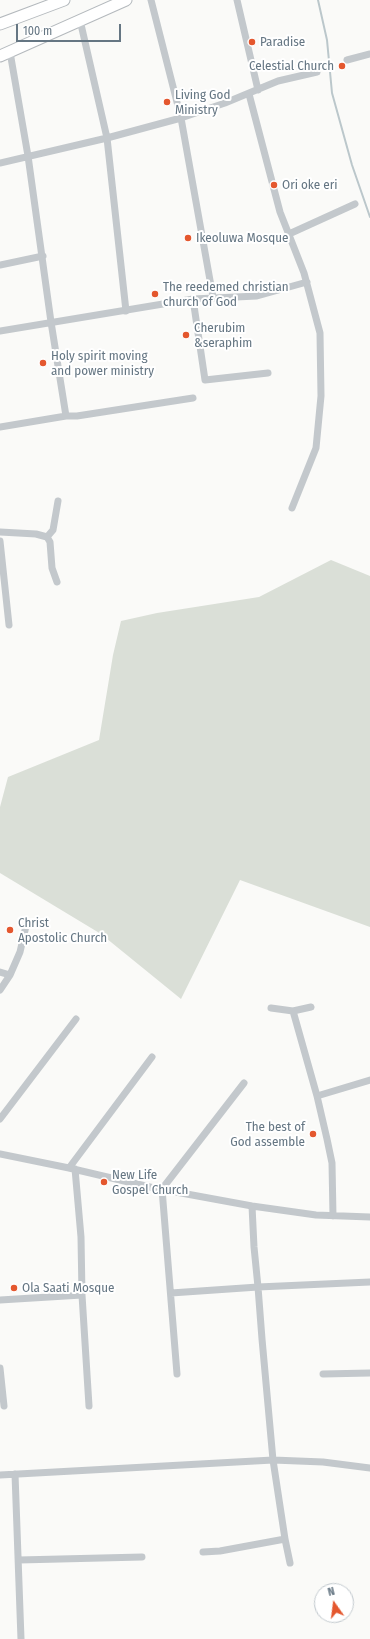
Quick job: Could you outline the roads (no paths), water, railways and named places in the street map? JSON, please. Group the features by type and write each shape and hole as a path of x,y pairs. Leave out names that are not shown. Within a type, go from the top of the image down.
{"highway":[{"path":"0,24 64,0"},
{"path":"3,54 126,0"}],"street":[{"path":"151,0 181,118 213,297"},
{"path":"237,0 258,90"},
{"path":"80,20 106,138 126,311"},
{"path":"3,54 28,156 51,322 66,416"},
{"path":"347,60 370,54"},
{"path":"0,163 106,138 181,118 249,94 278,81 317,72"},
{"path":"249,94 280,212 306,282 320,333 320,411 316,448 292,508"},
{"path":"289,234 355,204"},
{"path":"0,265 43,256"},
{"path":"0,331 193,299 257,296 306,282"},
{"path":"193,299 205,380 268,373"},
{"path":"0,427 193,398"},
{"path":"47,537 53,530 58,501"},
{"path":"0,532 36,534 47,537 50,542 52,568 57,582"},
{"path":"0,541 9,626"},
{"path":"0,990 10,974 20,952 26,926"},
{"path":"0,972 10,974"},
{"path":"271,1008 293,1011 311,1007"},
{"path":"293,1011 317,1096 332,1163 333,1216"},
{"path":"0,1119 76,1019"},
{"path":"89,1406 82,1295 81,1237 72,1168 152,1057"},
{"path":"317,1096 370,1080"},
{"path":"177,1374 162,1189 244,1083"},
{"path":"0,1154 72,1168 162,1189 252,1206 316,1215 370,1217"},
{"path":"252,1206 254,1247 273,1460 290,1563"},
{"path":"171,1293 370,1282"},
{"path":"0,1300 82,1295"},
{"path":"0,1368 4,1406"},
{"path":"323,1374 370,1373"},
{"path":"0,1475 273,1460 323,1462 370,1468"},
{"path":"15,1474 21,1639"},
{"path":"202,1552 220,1551 285,1539"},
{"path":"19,1560 142,1557"}],"waterway":[{"path":"318,0 327,40 332,93 352,165 370,217"}],"place":[{"name":"Paradise","path":"252,42"},
{"name":"Celestial Church","path":"342,66"},
{"name":"Living God Ministry","path":"167,102"},
{"name":"Ori oke eri","path":"274,185"},
{"name":"Ikeoluwa Mosque","path":"188,238"},
{"name":"The reedemed christian church of God","path":"155,294"},
{"name":"Cherubim &seraphim","path":"186,335"},
{"name":"Holy spirit moving and power ministry","path":"43,363"},
{"name":"Christ Apostolic Church","path":"10,930"},
{"name":"The best of God assemble","path":"313,1134"},
{"name":"New Life Gospel Church","path":"104,1182"},
{"name":"Ola Saati Mosque","path":"14,1288"}]}
